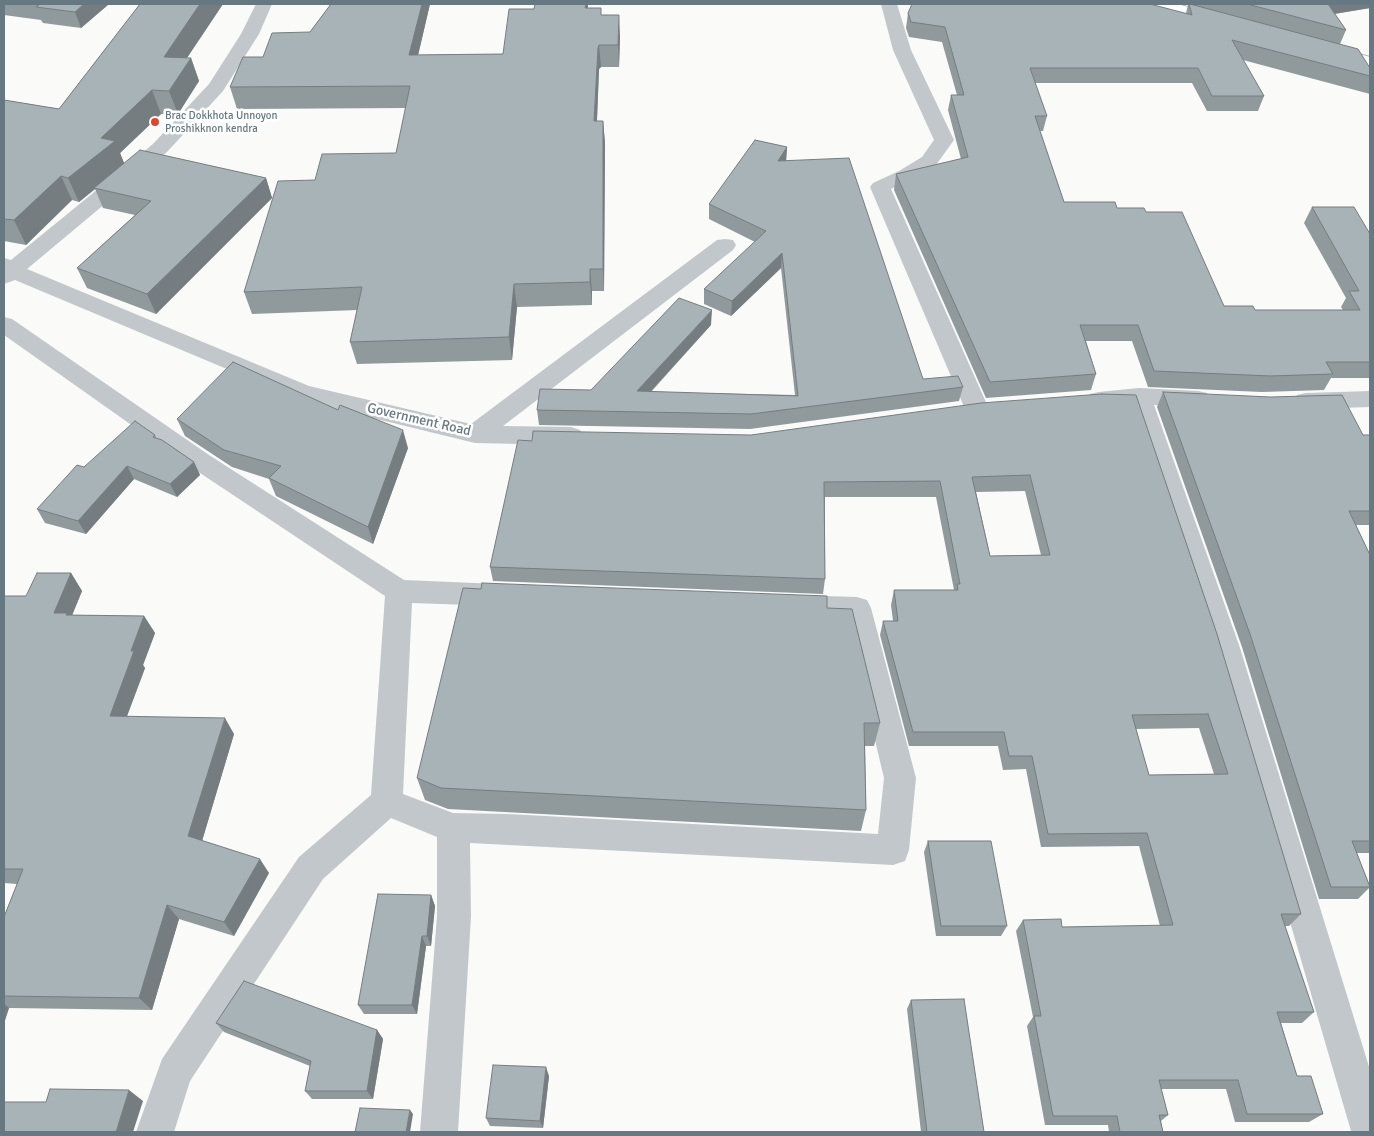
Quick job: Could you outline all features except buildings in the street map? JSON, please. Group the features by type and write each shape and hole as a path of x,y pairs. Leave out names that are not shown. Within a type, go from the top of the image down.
{"highway":[{"path":"1159,4 1236,25"},
{"path":"1313,47 1370,63"}],"street":[{"path":"6,271 160,148 216,87 250,34 264,4"},
{"path":"889,4 902,50 944,140 929,161 906,175 880,187 977,410"},
{"path":"475,434 725,245"},
{"name":"Government Road","path":"6,271 303,393 475,434 593,436"},
{"path":"4,324 200,461 399,591 528,596"},
{"path":"1139,396 1225,648 1370,1131"},
{"path":"1072,402 1139,396 1224,400"},
{"path":"1281,401 1370,400"},
{"path":"155,1132 175,1072 311,868 387,802 399,591"},
{"path":"387,802 453,828 508,829 893,850 900,778 857,608 768,605"},
{"path":"439,1132 454,916 453,828"}],"place":[{"name":"Brac Dokkhota Unnoyon Proshikknon kendra","path":"155,122"}]}
